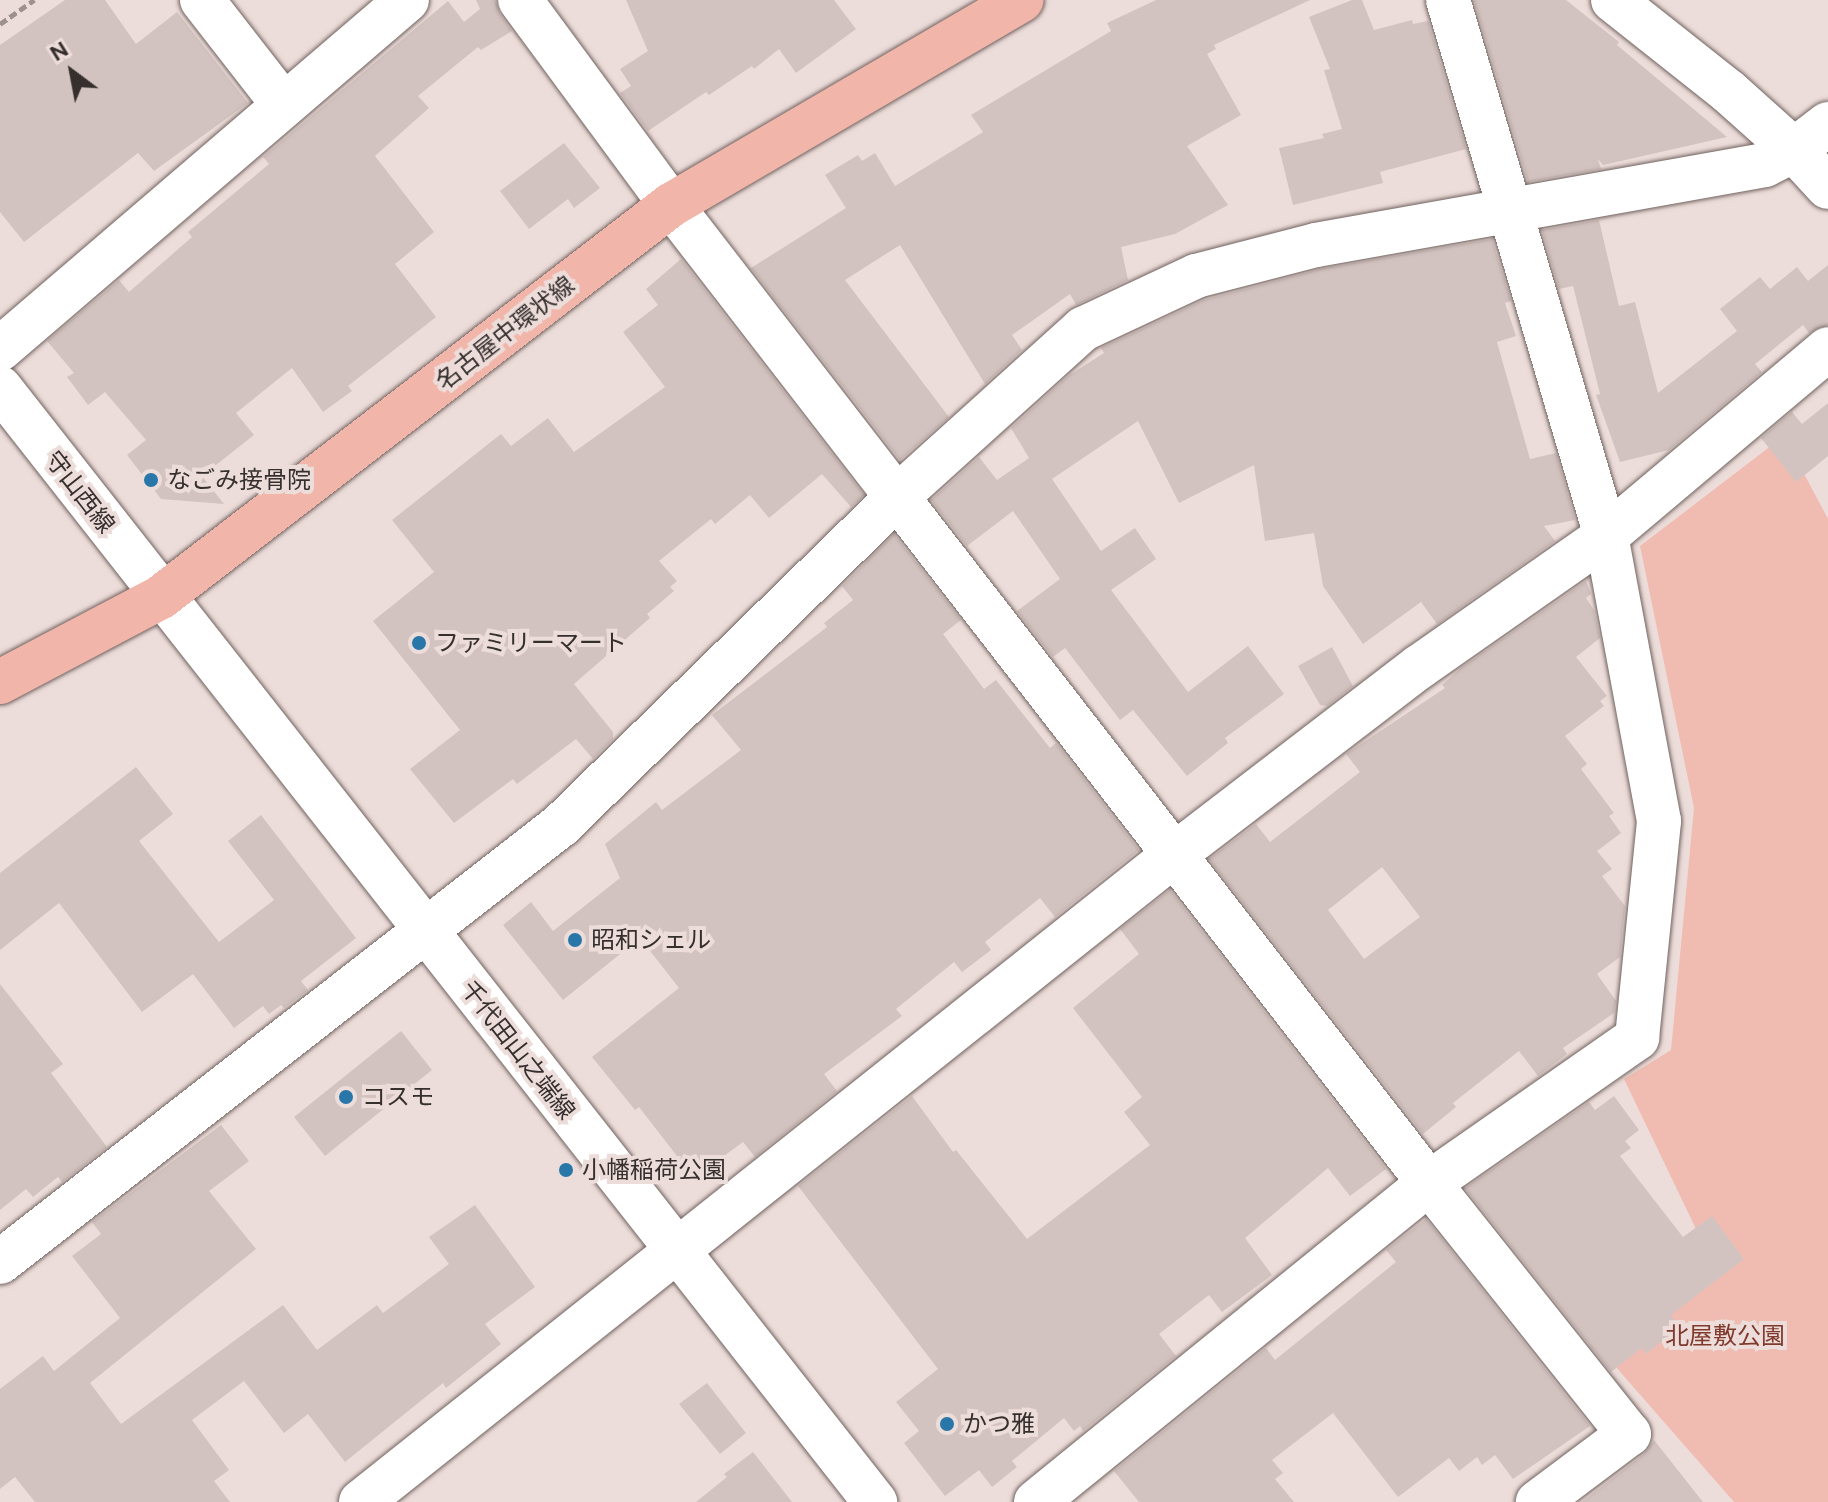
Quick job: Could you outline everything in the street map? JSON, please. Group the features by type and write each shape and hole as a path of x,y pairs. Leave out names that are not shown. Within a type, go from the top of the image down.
{"main road":[{"name":"名古屋中環状線","path":"0,682 161,597 671,205 1022,0"}],"street":[{"path":"202,0 283,104"},
{"path":"0,349 407,0"},
{"path":"520,0 671,205 1429,1183 1629,1434 1538,1502"},
{"path":"1036,1502 1429,1183 1637,1038 1659,821 1606,536 1448,0"},
{"path":"1613,0 1728,91 1794,150 1828,187"},
{"path":"0,1262 561,825 897,497 1083,329 1196,276 1316,245 1765,165 1794,150 1828,124"},
{"path":"361,1502 1175,854 1419,667 1606,536 1828,349"},
{"name":"守山西線","path":"0,388 161,597"},
{"name":"千代田山之端線","path":"161,597 875,1502"}],"path":[{"path":"0,24 34,0"}],"green space":[{"name":"北屋敷公園","path":"1784,436 1828,519 1828,1502 1734,1502 1573,1318 1696,1229 1624,1079 1671,1050 1694,808 1640,546"}],"building":[{"path":"65,0 105,0 136,44 177,12 248,103 154,171 138,153 24,242 0,212 0,45"},
{"path":"476,0 495,0 512,31 481,50 478,47 418,96 429,108 375,156 434,232 395,264 436,317 348,386 352,391 323,412 292,368 236,413 254,435 202,476 224,504 161,499 127,455 146,440 105,392 88,405 67,377 74,373 47,341 119,280 129,292 192,237 188,232 269,164 263,157 448,1 464,22 480,9"},
{"path":"626,0 834,0 856,29 796,73 779,49 754,69 752,66 709,95 706,92 648,131 620,93 631,86 620,69 648,51"},
{"path":"1156,0 1310,0 1214,45 1216,49 1207,54 1241,115 1187,146 1228,205 1175,234 1121,247 1128,280 1076,305 1070,294 1012,335 1022,350 985,384 900,245 845,280 949,417 900,460 751,268 846,208 825,175 858,155 862,161 875,153 895,186 983,132 971,115 1111,31 1107,23"},
{"path":"1352,0 1362,0 1374,30 1412,20 1413,24 1428,21 1466,149 1380,172 1383,183 1293,205 1279,148 1324,138 1322,134 1342,129 1324,70 1330,69 1309,17"},
{"path":"1474,0 1566,0 1727,137 1603,165 1598,159 1601,169 1528,182"},
{"path":"564,143 600,188 574,208 568,199 529,229 500,191"},
{"path":"1599,220 1619,306 1635,302 1658,393 1737,331 1720,309 1760,277 1770,289 1797,267 1808,281 1828,265 1828,325 1809,333 1803,325 1755,364 1762,372 1669,450 1620,462 1596,395 1600,394 1573,286 1559,289 1542,230"},
{"path":"1492,239 1511,301 1505,303 1516,336 1497,342 1530,459 1556,453 1575,520 1544,526 1555,541 1437,624 1421,602 1363,644 1323,586 1314,533 1265,541 1254,465 1179,503 1138,421 1052,479 1101,551 1135,528 1156,559 1111,590 1188,692 1248,646 1284,694 1225,738 1228,743 1187,776 1133,710 1120,720 1065,648 1053,657 1017,611 1060,579 1013,511 967,546 931,500 979,457 997,480 1029,458 1011,428 1068,376 1104,353 1101,348 1204,300 1321,269"},
{"path":"681,259 864,495 851,507 822,474 769,518 750,495 715,524 711,519 659,561 677,581 670,587 674,591 647,614 650,618 574,684 613,732 613,739 593,759 576,739 517,784 513,779 454,823 410,769 460,730 373,621 434,572 392,520 501,434 511,446 548,418 574,452 665,387 623,332 658,305 646,289"},
{"path":"1828,403 1828,456 1796,482 1761,438 1792,412 1802,424"},
{"path":"894,534 961,620 943,634 984,689 996,680 1050,748 1056,743 1139,850 1055,917 1040,898 985,942 991,950 962,972 954,962 896,1009 902,1016 824,1074 837,1091 755,1157 743,1142 694,1178 639,1107 635,1110 592,1057 679,988 640,938 563,1000 503,925 531,902 553,931 620,878 605,844 656,802 662,810 741,750 712,715 827,627 824,623 853,600 842,586"},
{"path":"1586,581 1591,594 1586,598 1594,610 1600,638 1576,657 1607,696 1600,701 1604,706 1565,736 1587,764 1581,769 1614,813 1609,816 1621,833 1597,851 1612,869 1602,876 1625,906 1620,957 1597,974 1616,1001 1614,1013 1563,1048 1567,1054 1538,1076 1519,1051 1453,1103 1456,1107 1423,1134 1209,859 1256,824 1270,842 1360,772 1346,754 1445,688 1442,685 1461,668","holes":["1382,867 1420,917 1364,959 1328,910"]},
{"path":"1332,647 1353,686 1327,706 1320,705 1298,666"},
{"path":"136,767 173,814 139,841 219,942 274,900 228,841 261,815 356,938 301,981 308,990 284,1008 281,1005 269,1014 263,1006 234,1028 193,974 142,1012 59,903 0,950 0,873"},
{"path":"1170,890 1386,1169 1350,1196 1328,1168 1245,1238 1272,1275 1222,1312 1209,1295 1159,1334 1176,1356 1083,1431 1080,1426 1074,1431 1064,1418 1012,1461 1017,1467 992,1487 979,1470 945,1496 904,1443 919,1431 896,1402 938,1369 798,1186 912,1096 953,1152 956,1150 1027,1239 1150,1145 1124,1112 1142,1097 1073,1008 1139,954 1120,929"},
{"path":"0,984 63,1064 51,1073 107,1147 62,1182 58,1177 33,1197 26,1189 0,1210"},
{"path":"401,1031 432,1070 325,1156 294,1117"},
{"path":"1614,1096 1639,1130 1625,1141 1631,1148 1620,1156 1683,1237 1712,1216 1744,1259 1671,1315 1680,1327 1646,1354 1642,1348 1611,1372 1465,1188 1589,1102 1595,1110"},
{"path":"221,1125 249,1161 209,1191 256,1249 90,1383 121,1424 283,1305 317,1350 377,1305 383,1313 449,1264 429,1237 475,1205 535,1287 485,1324 501,1344 446,1388 443,1383 345,1462 308,1414 284,1433 244,1381 192,1420 229,1470 214,1481 230,1502 35,1502 15,1477 0,1489 0,1389 43,1356 54,1371 120,1318 72,1256 101,1234 92,1222"},
{"path":"1426,1219 1590,1426 1513,1479 1495,1455 1482,1465 1477,1457 1459,1471 1449,1458 1398,1497 1333,1413 1272,1460 1283,1473 1275,1479 1294,1502 1139,1502 1114,1471 1266,1348 1275,1360 1396,1262 1386,1250"},
{"path":"707,1383 746,1433 720,1454 679,1404"},
{"path":"1654,1440 1703,1502 1582,1502 1644,1454"},
{"path":"753,1452 792,1502 696,1502 727,1477 724,1474"}],"place":[{"name":"なごみ接骨院","path":"151,480"},
{"name":"ファミリーマート","path":"419,643"},
{"name":"昭和シェル","path":"575,940"},
{"name":"コスモ","path":"346,1097"},
{"name":"小幡稲荷公園","path":"566,1170"},
{"name":"かつ雅","path":"947,1424"}]}
